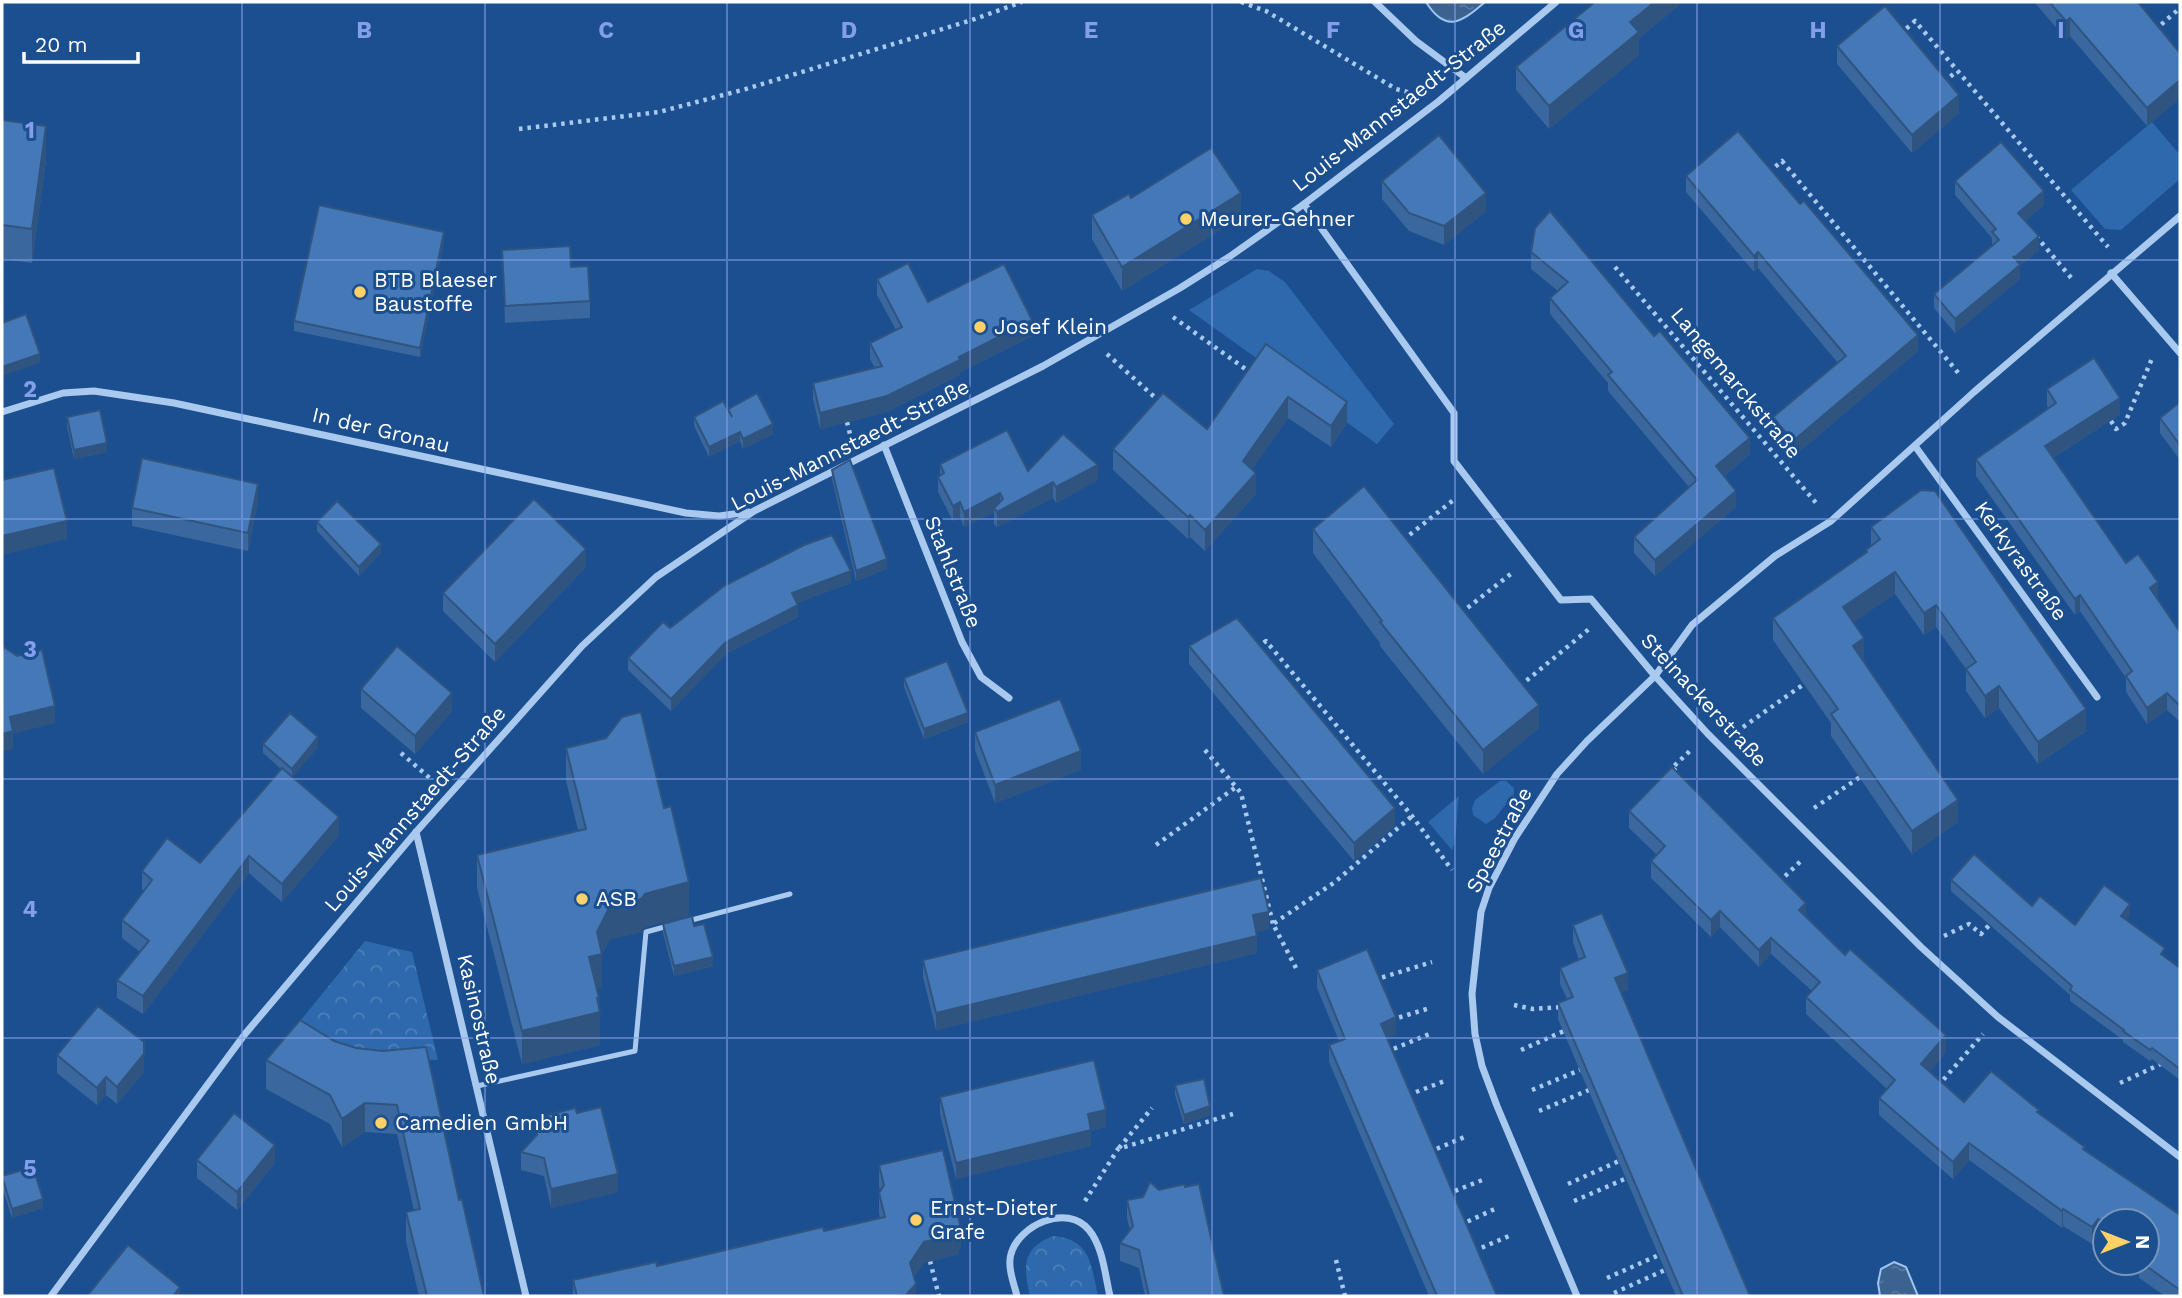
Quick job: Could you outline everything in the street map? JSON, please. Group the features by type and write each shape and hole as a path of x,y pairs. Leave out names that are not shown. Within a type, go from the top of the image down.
{"street":[{"path":"1375,2 1416,41 1466,78"},
{"name":"Louis-Mannstaedt-Straße","path":"51,1296 245,1034 449,794 582,646 646,586 754,511 1043,366 1229,257 1304,204 1439,101 1556,2"},
{"name":"Steinackerstraße","path":"1304,204 1454,413 1454,461 1561,600 1591,600 1708,734 1921,947 1998,1017 2180,1157"},
{"path":"1655,676 1692,625 1775,556 1832,521 1974,392 2180,216"},
{"path":"2111,273 2180,353"},
{"name":"In der Gronau","path":"2,412 63,393 94,391 188,405 686,513 719,516 754,511"},
{"name":"Stahlstraße","path":"884,445 962,642 981,677 1009,698"},
{"name":"Kerkyrastraße","path":"1915,446 2097,697"},
{"name":"Speestraße","path":"1577,1296 1482,1066 1475,1034 1472,994 1478,929 1489,888 1515,838 1544,793 1587,741 1655,676"},
{"name":"Kasinostraße","path":"416,832 526,1296"},
{"path":"1017,1296 1010,1256 1019,1237 1034,1224 1055,1219 1073,1219 1084,1224 1096,1241 1110,1296"}],"lane":[{"path":"685,922 790,894"},
{"path":"477,1086 635,1051 646,932 672,925"}],"path":[{"path":"519,128 659,112 746,89 972,20 1021,2"},
{"path":"1241,2 1266,11 1396,89 1439,101"},
{"path":"2147,37 2180,8"},
{"path":"1896,37 1915,21 2123,263"},
{"path":"1938,88 1957,71"},
{"path":"1763,177 1782,161 1974,392"},
{"path":"1827,231 1834,225"},
{"path":"2033,232 2086,295"},
{"name":"Langemarckstraße","path":"1615,267 1832,521"},
{"path":"1877,290 1883,284"},
{"path":"1153,303 1258,378"},
{"path":"1091,339 1164,405"},
{"path":"2110,421 2116,429 2125,423 2150,359 2170,340"},
{"path":"1394,547 1472,485"},
{"path":"1452,620 1529,560"},
{"path":"1511,693 1605,617"},
{"name":"Speestraße","path":"1251,653 1266,641 1412,816 1452,870"},
{"path":"1268,658 1275,652"},
{"path":"1719,744 1804,684"},
{"path":"1299,697 1307,691"},
{"path":"1680,776 1672,768 1708,734"},
{"path":"1205,750 1241,793 1273,924 1296,968"},
{"path":"1351,758 1358,752"},
{"path":"401,753 449,794"},
{"path":"1365,775 1372,769"},
{"path":"1796,820 1860,777"},
{"path":"1156,845 1236,787"},
{"path":"1394,809 1401,803"},
{"path":"1273,924 1335,882 1412,816"},
{"path":"1773,888 1818,844"},
{"path":"1921,947 1969,924 1981,934 1999,913"},
{"path":"1373,980 1432,962"},
{"path":"1514,1005 1533,1009 1569,1006"},
{"path":"1390,1020 1430,1008"},
{"path":"1933,1092 1998,1017"},
{"path":"1521,1050 1564,1031"},
{"path":"1386,1053 1432,1033"},
{"path":"2097,1094 2165,1062"},
{"path":"1532,1090 1580,1070"},
{"path":"1404,1096 1445,1081"},
{"path":"1539,1111 1589,1090"},
{"path":"1073,1219 1118,1149 1152,1108"},
{"path":"1118,1149 1233,1114"},
{"path":"1429,1152 1467,1136"},
{"path":"1567,1184 1619,1161"},
{"path":"1574,1201 1627,1178"},
{"path":"1446,1195 1485,1179"},
{"path":"1459,1225 1497,1209"},
{"path":"1470,1252 1509,1236"},
{"path":"1607,1278 1659,1255"},
{"path":"1336,1260 1345,1296"},
{"path":"930,1261 939,1296"},
{"path":"1614,1293 1665,1270"}],"green space":[{"path":"2152,122 2180,155 2180,179 2121,230 2105,229 2071,190"},
{"path":"1257,269 1269,271 1285,282 1394,424 1377,444 1189,310"},
{"path":"1500,781 1506,781 1514,788 1514,794 1495,818 1486,824 1473,815 1472,808 1475,800"},
{"path":"1459,796 1455,839 1452,850 1428,822"},
{"path":"365,941 412,952 438,1060 413,1060 343,1045 301,1020"},
{"path":"1053,1236 1066,1238 1082,1248 1091,1264 1098,1296 1030,1296 1026,1276 1027,1260 1035,1246"}],"water":[{"path":"1426,2 1485,2 1469,15 1454,22 1440,18"},
{"path":"1894,1262 1906,1267 1918,1296 1880,1296 1878,1283 1881,1269"}],"building":[{"path":"1595,2 1655,2 1630,22 1639,32 1549,106 1516,67"},
{"path":"2049,2 2138,2 2180,53 2180,80 2147,108 2070,18 2066,21"},
{"path":"1885,6 1959,95 1912,135 1837,46"},
{"path":"2,120 46,126 32,229 2,225"},
{"path":"1738,131 1800,204 1804,201 1918,335 1793,441 1773,417 1846,356 1758,252 1754,256 1686,176"},
{"path":"1439,135 1486,193 1444,226 1409,213 1382,181"},
{"path":"2001,142 2044,191 2018,213 2039,236 2014,258 2020,265 1955,319 1934,294 1999,240 1992,232 1996,229 1955,181"},
{"path":"1211,148 1241,193 1122,267 1092,215 1129,194 1131,198"},
{"name":"BTB Blaeser Baustoffe","path":"319,205 444,232 420,348 294,321"},
{"path":"1550,211 1654,336 1660,331 1750,438 1716,466 1736,491 1655,560 1634,537 1697,480 1608,375 1612,372 1550,298 1568,282 1531,252 1535,228"},
{"path":"570,246 571,267 588,266 590,301 505,306 502,250"},
{"path":"908,263 928,302 1004,264 1032,320 887,396 820,413 813,383 882,366 870,343 902,327 877,279"},
{"path":"26,314 40,354 2,367 2,323"},
{"path":"1266,344 1347,402 1331,426 1288,397 1243,461 1256,473 1205,530 1113,449 1163,393 1207,429"},
{"path":"2094,358 2120,398 2045,446 2126,563 2138,554 2158,582 2150,588 2180,632 2180,706 2167,693 2147,708 2126,676 2132,671 2080,595 2075,599 1976,459 2056,403 2047,389"},
{"path":"757,393 773,424 743,439 740,432 709,447 694,417 723,401 732,417 728,409"},
{"path":"2180,402 2180,445 2160,418"},
{"path":"100,410 107,443 74,450 67,417"},
{"path":"1007,430 1028,471 1063,434 1098,465 1056,487 1053,482 997,512 994,508 1003,499 1000,493 964,512 960,502 953,506 938,477 944,473 940,464"},
{"path":"142,458 258,484 248,533 132,508"},
{"path":"850,460 887,559 856,571 832,470"},
{"path":"54,468 67,521 2,536 2,480"},
{"path":"1364,486 1539,705 1483,750 1380,622 1382,621 1313,529"},
{"path":"1921,490 1935,491 2086,709 2038,742 1999,686 1985,696 1966,669 1976,662 1936,605 1924,613 1895,572 1843,607 1864,638 1853,646 1958,800 1912,831 1831,714 1838,709 1773,618 1867,552 1866,550 1880,539 1871,527"},
{"path":"534,499 586,549 495,644 443,593"},
{"path":"337,501 381,544 359,567 317,522"},
{"path":"832,535 851,571 792,593 798,605 726,642 671,699 628,658 663,622 670,628 724,586 804,545"},
{"path":"1237,618 1395,808 1354,843 1189,646"},
{"path":"397,646 452,693 415,736 361,689"},
{"path":"4,647 17,656 42,650 55,706 10,717 13,731 2,734 2,652"},
{"path":"947,661 968,713 924,729 904,678"},
{"path":"1060,699 1081,751 995,785 975,732"},
{"name":"ASB","path":"641,712 664,808 671,806 689,882 645,894 641,899 610,906 597,932 602,954 589,957 600,1012 522,1031 477,855 586,829 566,748 606,738 622,717"},
{"path":"290,713 318,737 292,769 263,744"},
{"path":"1672,767 1806,903 1799,910 1845,955 1850,949 1946,1035 1921,1064 1964,1102 1991,1071 2039,1110 2037,1112 2085,1147 2083,1149 2180,1215 2180,1290 2161,1276 2161,1207 2091,1207 2091,1226 2063,1209 2062,1211 1969,1143 1953,1162 1879,1098 1895,1080 1806,997 1820,982 1771,938 1759,950 1720,911 1711,920 1651,861 1665,846 1629,811"},
{"path":"282,768 339,817 282,884 249,856 143,996 117,980 149,941 122,920 152,880 142,871 167,838 200,863"},
{"path":"1974,854 2032,906 2040,896 2075,925 2104,885 2130,904 2121,916 2165,948 2161,954 2180,968 2180,1069 2123,1031 2070,990 2072,986 1951,880"},
{"path":"1261,878 1269,912 1253,915 1257,936 936,1013 923,960"},
{"path":"1602,913 1628,973 1615,978 1750,1296 1683,1296 1558,1003 1573,997 1560,968 1585,957 1573,925"},
{"path":"692,916 694,926 704,924 713,957 674,966 663,924"},
{"path":"1367,949 1396,1017 1381,1024 1497,1296 1437,1296 1329,1045 1345,1039 1317,970"},
{"path":"98,1006 144,1042 144,1054 117,1087 106,1077 97,1088 57,1055"},
{"path":"300,1020 334,1041 356,1048 382,1051 426,1047 459,1200 462,1199 484,1296 427,1296 406,1212 420,1209 397,1105 365,1103 342,1119 330,1095 266,1060"},
{"path":"1094,1060 1106,1110 1088,1114 1091,1130 956,1163 940,1097"},
{"path":"1204,1079 1210,1106 1184,1115 1175,1085"},
{"path":"601,1107 618,1174 551,1189 544,1158 521,1152 537,1135 536,1118 575,1108 577,1113"},
{"path":"234,1113 275,1145 237,1192 197,1160"},
{"path":"943,1150 961,1229 958,1230 959,1234 924,1242 910,1263 916,1284 906,1295 577,1296 573,1280 656,1262 657,1266 823,1227 824,1231 885,1217 879,1193 884,1185 879,1165"},
{"path":"33,1167 43,1199 12,1209 2,1176"},
{"path":"1150,1182 1159,1190 1199,1184 1224,1296 1149,1296 1139,1250 1120,1243 1133,1226 1127,1200 1143,1197"},
{"path":"128,1245 180,1287 173,1296 87,1296"}],"place":[{"name":"Meurer-Gehner","path":"1186,219"},
{"name":"BTB Blaeser Baustoffe","path":"360,292"},
{"name":"Josef Klein","path":"980,327"},
{"name":"ASB","path":"582,899"},
{"name":"Camedien GmbH","path":"381,1123"},
{"name":"Ernst-Dieter Grafe","path":"916,1220"}]}
